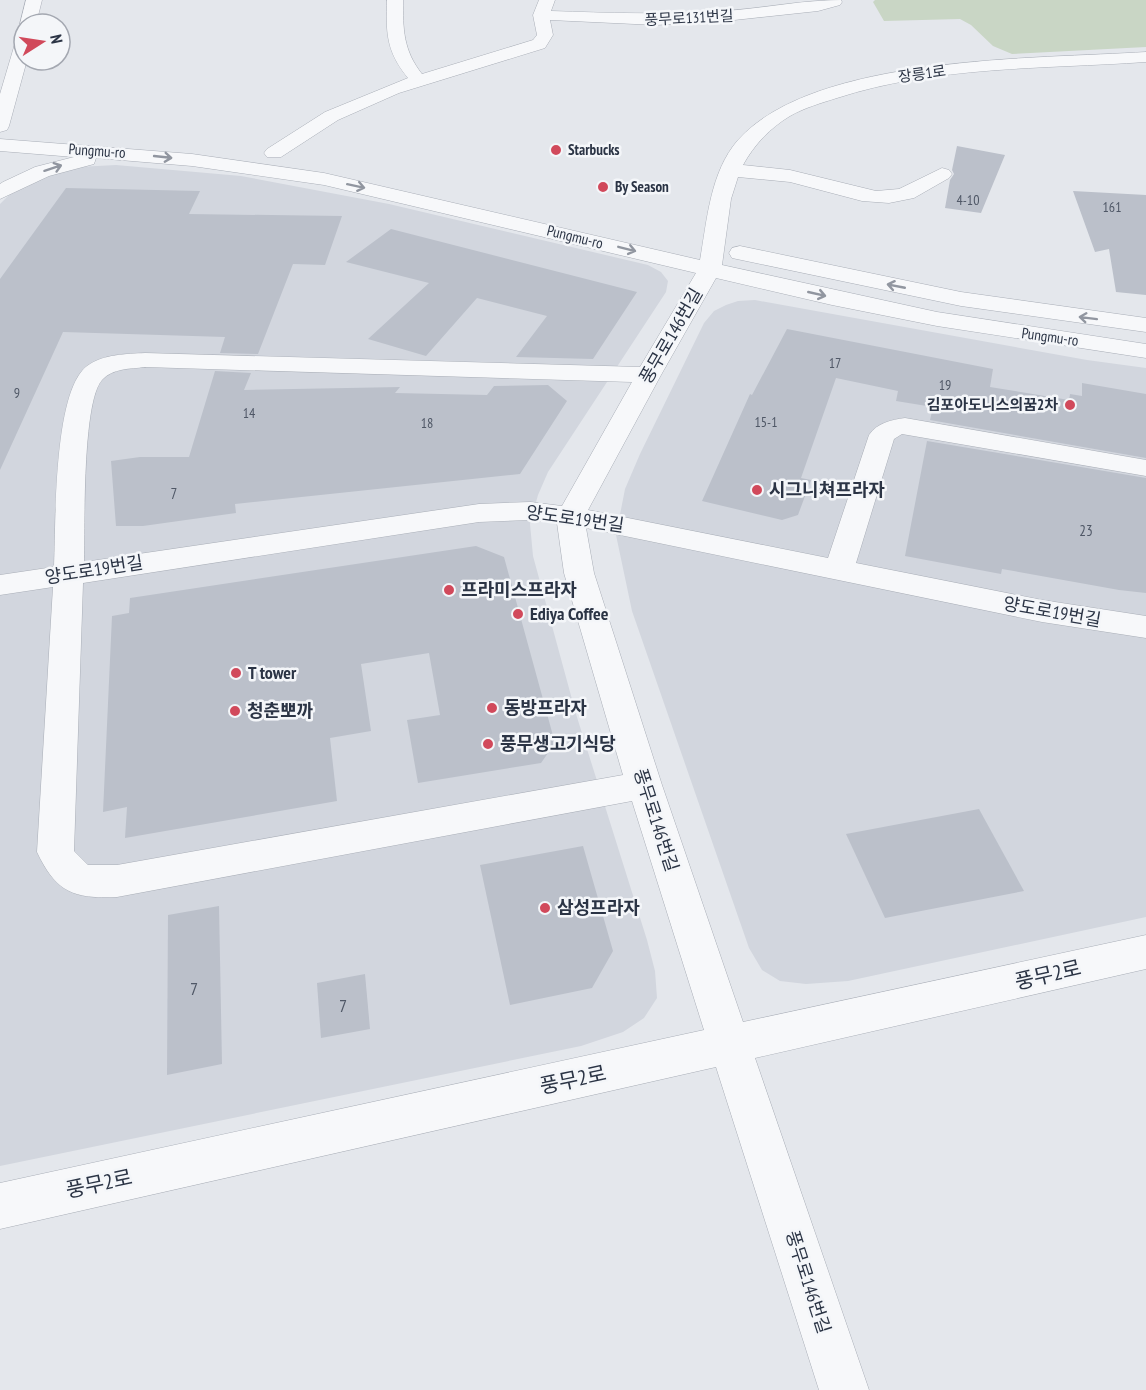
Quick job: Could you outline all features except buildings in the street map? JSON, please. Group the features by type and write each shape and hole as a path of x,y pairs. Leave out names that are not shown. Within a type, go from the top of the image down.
{"street":[{"path":"395,0 396,49 405,65 418,80"},
{"name":"풍무로131번길","path":"274,153 330,116 418,80 539,44 545,35 544,7 620,20 679,20 829,5 834,2 833,0"},
{"name":"장릉1로","path":"704,253 730,170 744,145 783,112 862,84 956,69 1146,57"},
{"path":"1,140 17,72"},
{"name":"Pungmu-ro","path":"1,140 127,137 274,153 401,176"},
{"name":"Pungmu-ro","path":"1,140 255,168 324,179 704,253 961,299 1146,325"},
{"path":"0,193 30,176 55,167 131,154"},
{"path":"730,170 775,174 856,194 887,197 911,192 942,174"},
{"name":"Pungmu-ro","path":"704,253 937,320 1146,351"},
{"name":"풍무로146번길","path":"704,253 648,375 572,516 573,543 579,573 644,785 844,1390"},
{"path":"644,785 117,881 93,883 75,878 63,869 55,852 54,834 75,435 79,404 93,372 107,364 145,360 648,375"},
{"path":"840,568 882,435 895,427 905,426 1146,468"},
{"name":"양도로19번길","path":"0,585 479,513 530,512 572,516 840,568 1020,607 1146,627"},
{"name":"풍무2로","path":"0,1206 1146,952"}],"shaded area":[{"path":"116,165 241,176 389,204 648,265 661,272 668,281 666,292 548,472 538,495 530,524 533,556 576,714 647,940 655,971 657,998 644,1018 623,1032 581,1046 0,1166 0,204 14,190 31,180 78,167"},
{"path":"755,300 1087,360 1146,368 1146,917 848,981 806,984 780,981 762,970 749,948 632,611 616,535 625,489 704,323 714,311 726,305 738,301"}],"green space":[{"path":"875,0 1146,0 1146,47 1012,54 993,46 971,25 960,19 884,21 873,2"}],"place":[{"name":"Starbucks","path":"556,150"},
{"name":"By Season","path":"603,187"},
{"name":"김포아도니스의꿈2차","path":"1070,405"},
{"name":"시그니쳐프라자","path":"757,490"},
{"name":"프라미스프라자","path":"449,590"},
{"name":"Ediya Coffee","path":"518,614"},
{"name":"T tower","path":"236,673"},
{"name":"동방프라자","path":"492,708"},
{"name":"청춘뽀까","path":"235,711"},
{"name":"풍무생고기식당","path":"488,744"},
{"name":"삼성프라자","path":"545,908"}]}
